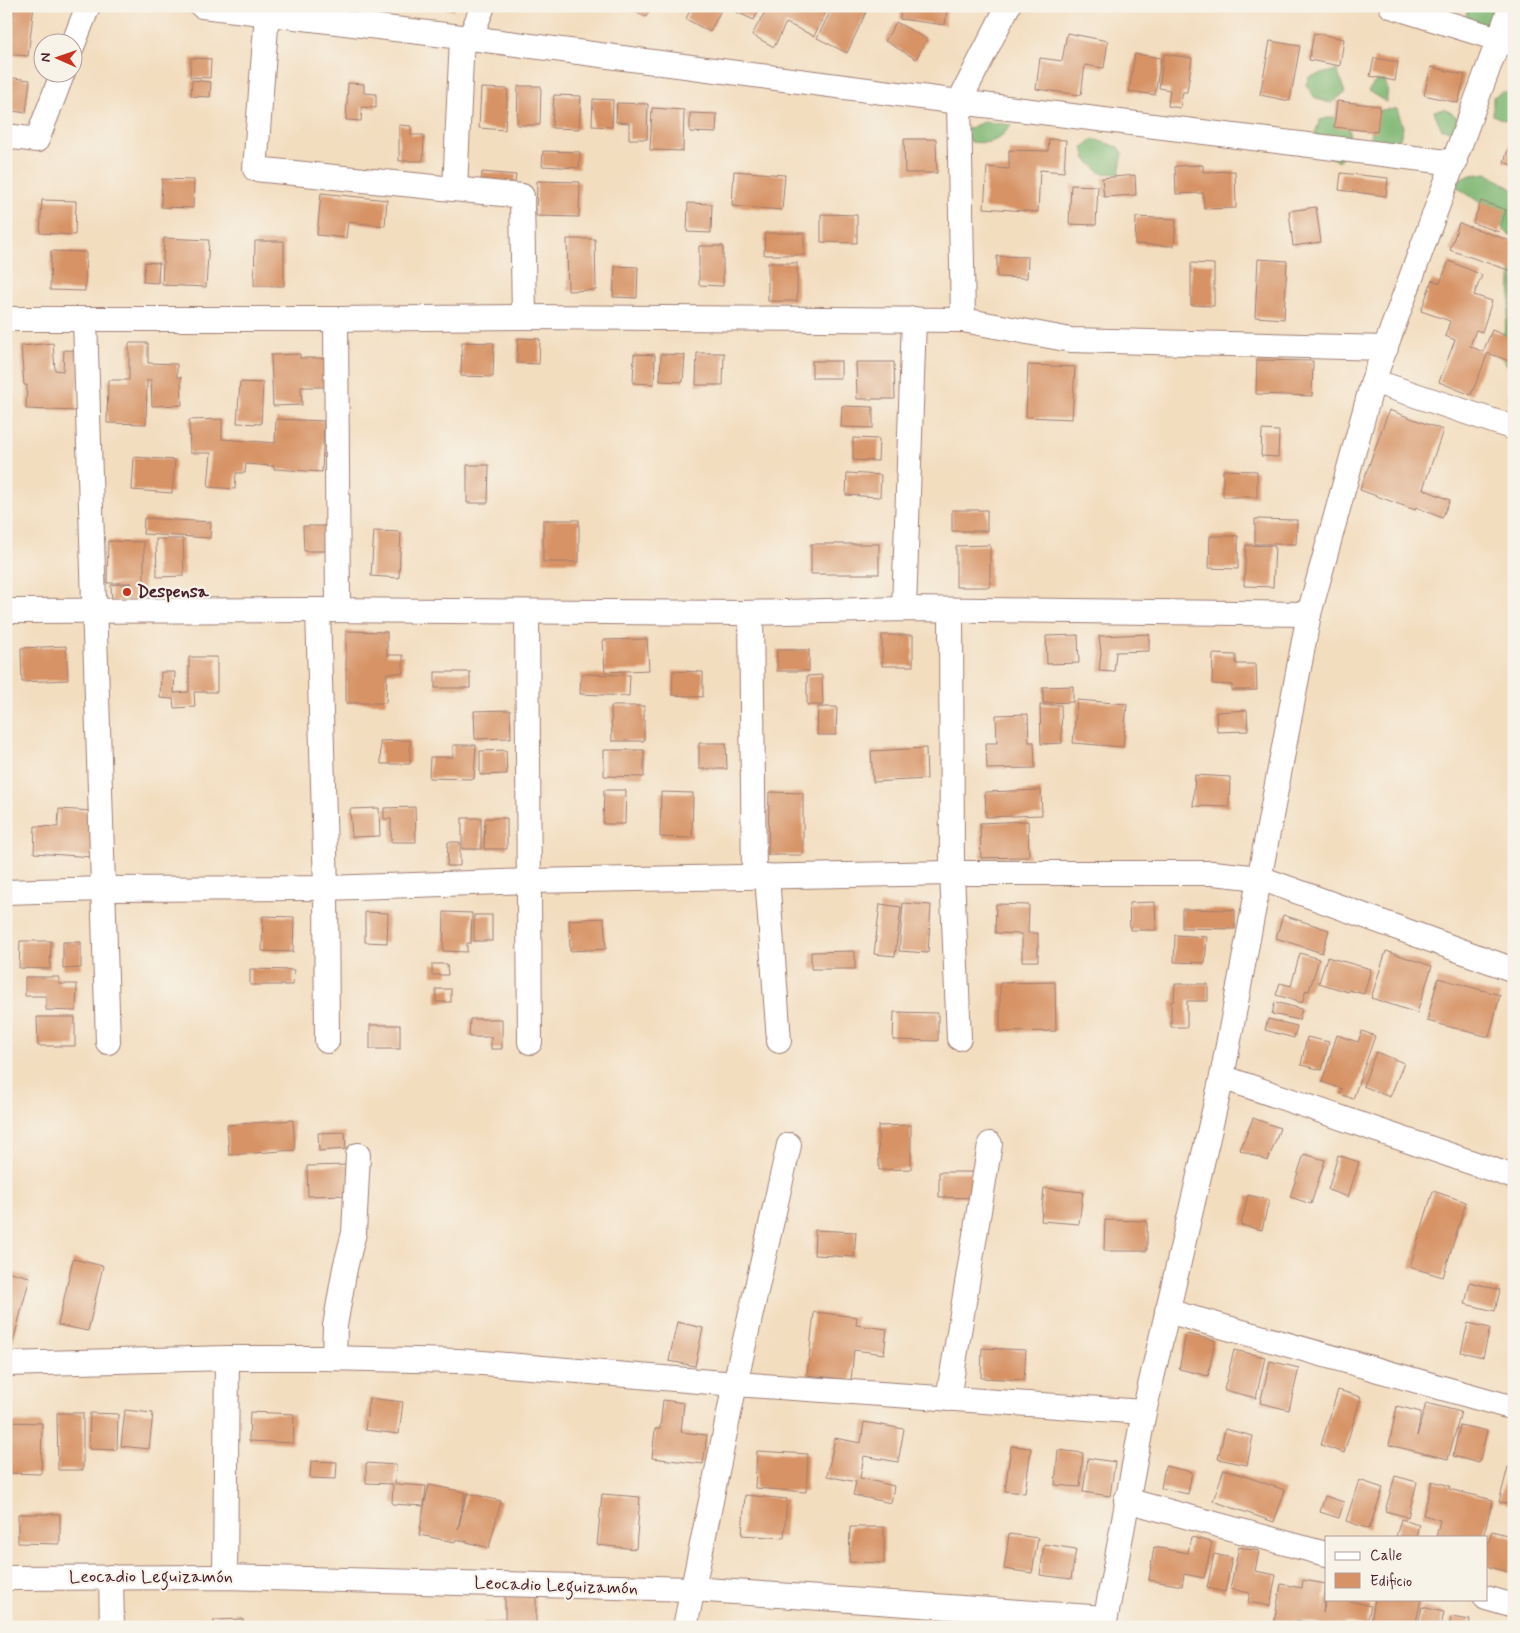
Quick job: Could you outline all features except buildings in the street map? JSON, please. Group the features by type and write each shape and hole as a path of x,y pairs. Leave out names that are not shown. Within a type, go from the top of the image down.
{"street":[{"path":"78,32 88,6"},
{"path":"202,6 466,37 959,102 1454,163"},
{"path":"455,189 466,37 483,6"},
{"path":"963,320 959,102 1008,6"},
{"path":"1391,6 1506,42"},
{"path":"1104,1622 1144,1412 1222,1077 1309,614 1373,382 1454,163 1506,42 1511,6"},
{"path":"267,14 255,169 522,196 524,317"},
{"path":"6,136 37,140 59,82"},
{"path":"6,319 524,317 963,320 1071,340 1386,348"},
{"path":"85,319 96,610 108,1042"},
{"path":"326,1042 328,610 336,319"},
{"path":"904,609 914,320"},
{"path":"1373,382 1514,428"},
{"path":"6,611 328,610 751,613 904,609 1309,614"},
{"path":"951,610 952,873 959,1038"},
{"path":"528,612 530,1042"},
{"path":"751,613 760,876 779,1041"},
{"path":"6,892 103,889 326,888 760,876 952,873 1213,873 1260,878 1514,970"},
{"path":"1222,1077 1514,1177"},
{"path":"684,1627 735,1384 789,1144"},
{"path":"948,1399 990,1144"},
{"path":"334,1358 335,1326 345,1268 354,1233 358,1155"},
{"path":"1167,1310 1514,1408"},
{"path":"6,1364 227,1358 458,1361 735,1384 1144,1412"},
{"path":"225,1577 227,1358"},
{"path":"1126,1500 1325,1554"},
{"path":"111,1577 112,1627"},
{"name":"Leocadio Leguizamón","path":"6,1578 225,1577 692,1589 1104,1622"},
{"path":"1488,1599 1514,1606"}],"green space":[{"path":"1469,6 1498,6 1483,32 1464,22"},
{"path":"1337,70 1345,93 1331,103 1316,99 1306,85 1309,77"},
{"path":"1376,81 1385,81 1388,90 1386,102 1368,91"},
{"path":"1502,92 1514,93 1513,123 1493,115 1493,97"},
{"path":"1397,109 1403,127 1398,147 1372,148 1371,132 1381,110"},
{"path":"1445,109 1457,117 1462,131 1449,131 1441,128 1434,111"},
{"path":"1332,117 1348,120 1350,143 1339,161 1324,155 1312,141 1320,120"},
{"path":"983,122 1012,125 994,141 985,143 971,142 963,131"},
{"path":"1093,139 1118,147 1123,153 1119,174 1101,173 1086,159 1083,147"},
{"path":"1487,173 1514,190 1514,236 1508,234 1482,204 1451,183 1471,175"},
{"path":"1514,250 1514,372 1500,357 1500,350 1510,306 1512,252"}],"place":[{"name":"Despensa","path":"127,592"}]}
